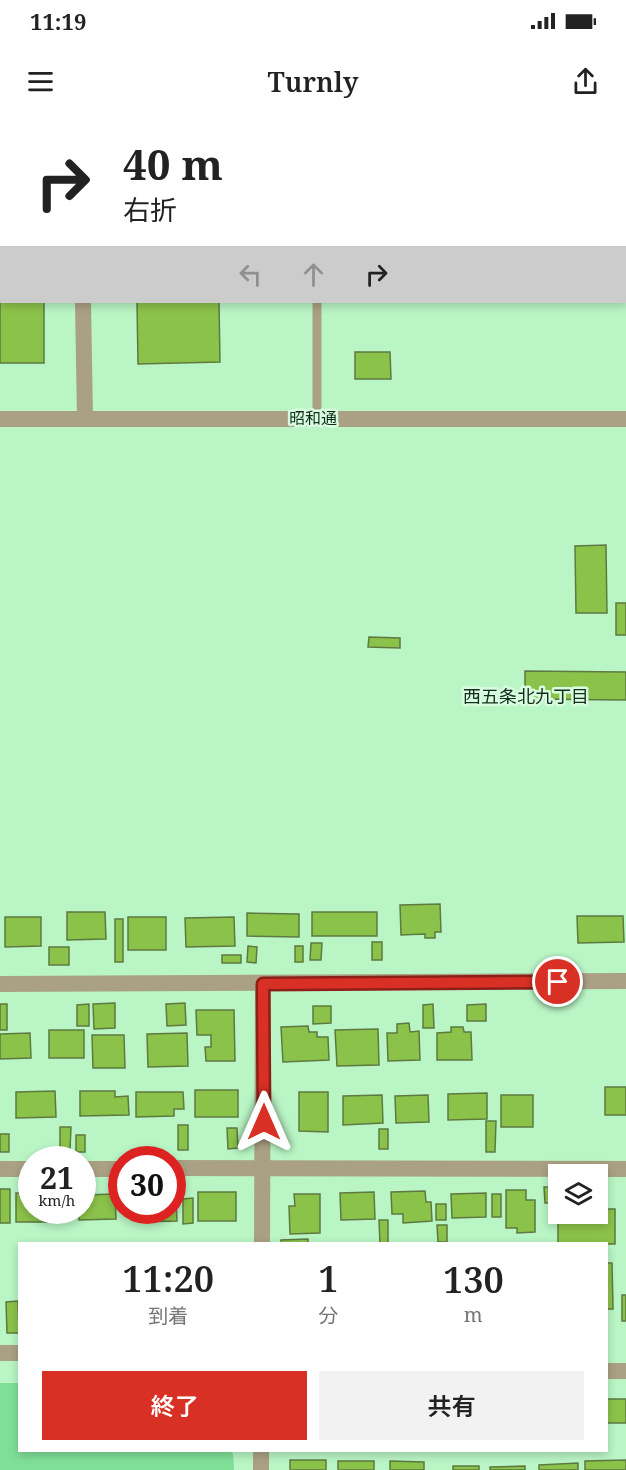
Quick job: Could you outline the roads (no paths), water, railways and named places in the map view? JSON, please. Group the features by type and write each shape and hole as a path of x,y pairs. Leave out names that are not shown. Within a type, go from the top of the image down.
{"street":[{"path":"84,303 85,418"},
{"name":"昭和通","path":"0,419 626,419"},
{"path":"0,984 626,981"},
{"path":"262,1242 263,984"},
{"path":"186,1168 626,1169"},
{"path":"0,1169 18,1169"},
{"path":"0,1353 18,1353"},
{"path":"608,1371 626,1371"},
{"path":"261,1452 261,1470"}],"lane":[{"path":"317,303 317,418"}],"district":[{"name":"西五条北九丁目","path":"526,696"}]}
